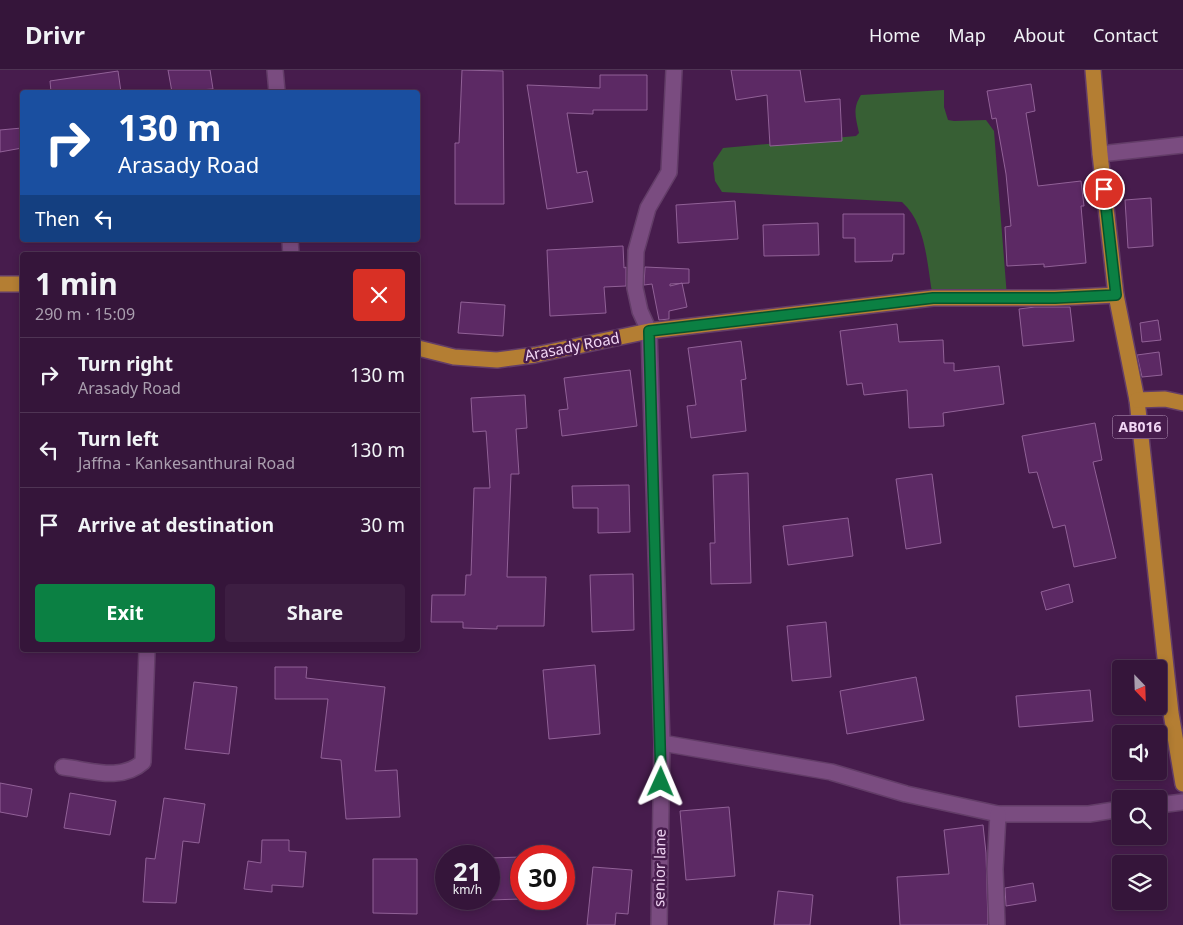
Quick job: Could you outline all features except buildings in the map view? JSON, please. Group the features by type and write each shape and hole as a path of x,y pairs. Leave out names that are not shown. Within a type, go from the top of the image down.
{"main road":[{"name":"AB016","path":"1094,70 1100,154 1116,295 1136,400 1171,713 1183,784"},
{"path":"0,284 20,284"},
{"name":"Arasady Road","path":"420,348 454,357 497,360 535,355 649,331 933,298 1055,298 1116,295"},
{"path":"1136,400 1165,400 1183,403"}],"street":[{"path":"276,70 277,90"},
{"path":"649,331 640,311 635,288 636,251 648,208 669,172 674,70"},
{"path":"1100,154 1183,145"},
{"name":"senior lane","path":"649,331 662,743 659,925"},
{"path":"63,767 122,774 134,770 143,762 147,652"},
{"path":"662,743 831,772 906,794 998,814 1089,814 1112,811"},
{"path":"1167,804 1183,802"},
{"path":"997,925 996,869 998,814"}],"green space":[{"path":"944,90 944,107 948,120 986,120 994,131 1007,297 933,298 925,247 921,234 917,222 902,202 722,192 715,181 713,163 723,148 856,136 859,133 856,105 861,95"}],"route":[{"path":"661,782 662,743 649,331 933,298 1055,298 1116,295 1104,189"}]}
